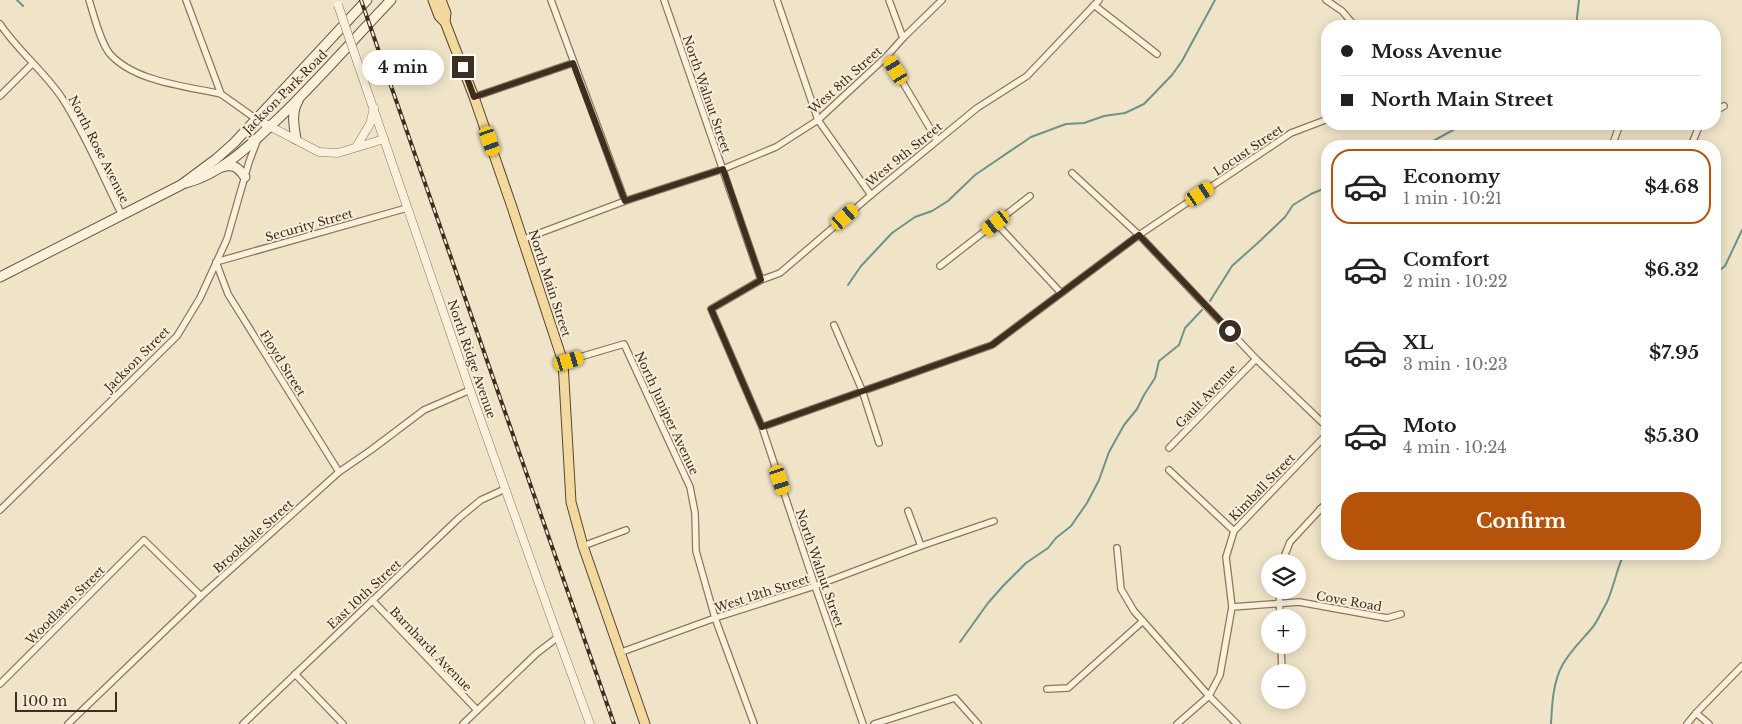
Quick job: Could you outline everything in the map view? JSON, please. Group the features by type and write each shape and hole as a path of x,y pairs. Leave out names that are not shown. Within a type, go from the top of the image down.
{"main road":[{"name":"Jackson Park Road","path":"0,277 184,183 221,156 367,0"},
{"name":"Jackson Park Road","path":"184,183 201,179 242,152 302,95 391,0"},
{"path":"433,0 439,16 445,22"},
{"name":"North Main Street","path":"441,0 446,13 445,22 474,97 524,239 563,362 571,502 582,546 644,724"},
{"path":"296,139 295,108 302,95"},
{"path":"219,168 228,165 235,166 245,177"}],"street":[{"path":"89,0 107,49 121,63 151,78 221,94 256,119 319,152 338,153 384,140"},
{"path":"187,0 221,94"},
{"path":"551,0 625,201"},
{"name":"North Walnut Street","path":"664,0 761,280"},
{"path":"777,0 818,120 871,195"},
{"path":"889,0 903,38"},
{"name":"West 8th Street","path":"524,239 625,201 723,169 776,147 818,120 887,56 942,0"},
{"name":"West 9th Street","path":"711,309 761,280 780,274 937,140 977,108 1027,76 1099,0"},
{"path":"1326,0 1342,12 1349,20"},
{"name":"North Ridge Avenue","path":"337,3 407,208 440,297 470,390 590,724"},
{"path":"1094,5 1156,54"},
{"name":"North Rose Avenue","path":"0,24 72,113 122,215"},
{"path":"887,56 937,140"},
{"path":"474,97 573,63"},
{"path":"0,96 32,64"},
{"path":"356,147 370,124 374,108"},
{"name":"Locust Street","path":"762,427 992,345 1139,235 1291,133 1321,122"},
{"name":"Jackson Street","path":"0,510 177,336 200,298 227,239 253,148 261,135"},
{"path":"1072,173 1139,235 1256,359 1321,421"},
{"path":"940,266 1030,196"},
{"name":"Security Street","path":"216,262 407,208"},
{"path":"996,223 1061,293"},
{"name":"Floyd Street","path":"216,262 228,294 339,472"},
{"name":"North Walnut Street","path":"711,309 762,427 863,724"},
{"path":"834,325 862,390 879,444"},
{"name":"North Juniper Avenue","path":"563,362 624,344 690,486 695,513 696,551 715,618 754,724"},
{"name":"Gault Avenue","path":"1170,448 1256,359"},
{"name":"Brookdale Street","path":"68,724 202,596 339,472 424,410 470,390"},
{"name":"Kimball Street","path":"1177,724 1209,696 1220,675 1232,607 1226,557 1234,532 1321,440"},
{"path":"1169,470 1234,532"},
{"name":"East 10th Street","path":"243,724 459,518 481,500 505,489"},
{"path":"1285,554 1290,542 1320,509"},
{"path":"908,511 921,546"},
{"name":"West 12th Street","path":"619,653 715,618 815,586 994,521"},
{"path":"582,546 626,530"},
{"name":"Woodlawn Street","path":"0,684 144,540 202,596"},
{"path":"1117,548 1121,589 1143,621 1209,696 1237,724"},
{"path":"1279,599 1279,609"},
{"name":"Barnhardt Avenue","path":"372,600 476,710"},
{"name":"Cove Road","path":"1232,607 1299,602 1387,618 1401,614"},
{"path":"1047,689 1068,688 1143,621"},
{"path":"463,724 537,653 558,637"},
{"path":"1687,724 1696,712 1742,666"},
{"path":"295,674 343,724"},
{"path":"874,724 955,698 978,724"},
{"path":"1696,712 1709,724"}],"waterway":[{"path":"17,0 23,6"},
{"path":"848,285 861,266 892,233 915,217 932,211 948,201 975,175 1031,137 1066,124 1084,123 1104,116 1125,113 1144,104 1172,75 1182,61 1215,0"},
{"path":"1577,20 1579,0"},
{"path":"1435,140 1453,130"},
{"path":"1210,301 1232,266 1285,217 1293,205 1321,190"},
{"path":"1721,269 1725,266 1742,230"},
{"path":"960,642 988,603 1003,586 1026,563 1048,548 1056,538 1071,526 1087,503 1099,480 1109,452 1124,425 1137,409 1155,378 1159,361 1179,345 1185,328 1202,310"},
{"path":"1551,724 1554,693 1557,678 1563,664 1598,619 1609,598 1622,560"}],"railway":[{"path":"361,0 614,724"}],"route":[{"path":"463,67 474,97 573,63 625,201 723,169 761,280 711,309 762,427 992,345 1139,235 1230,331"}]}
